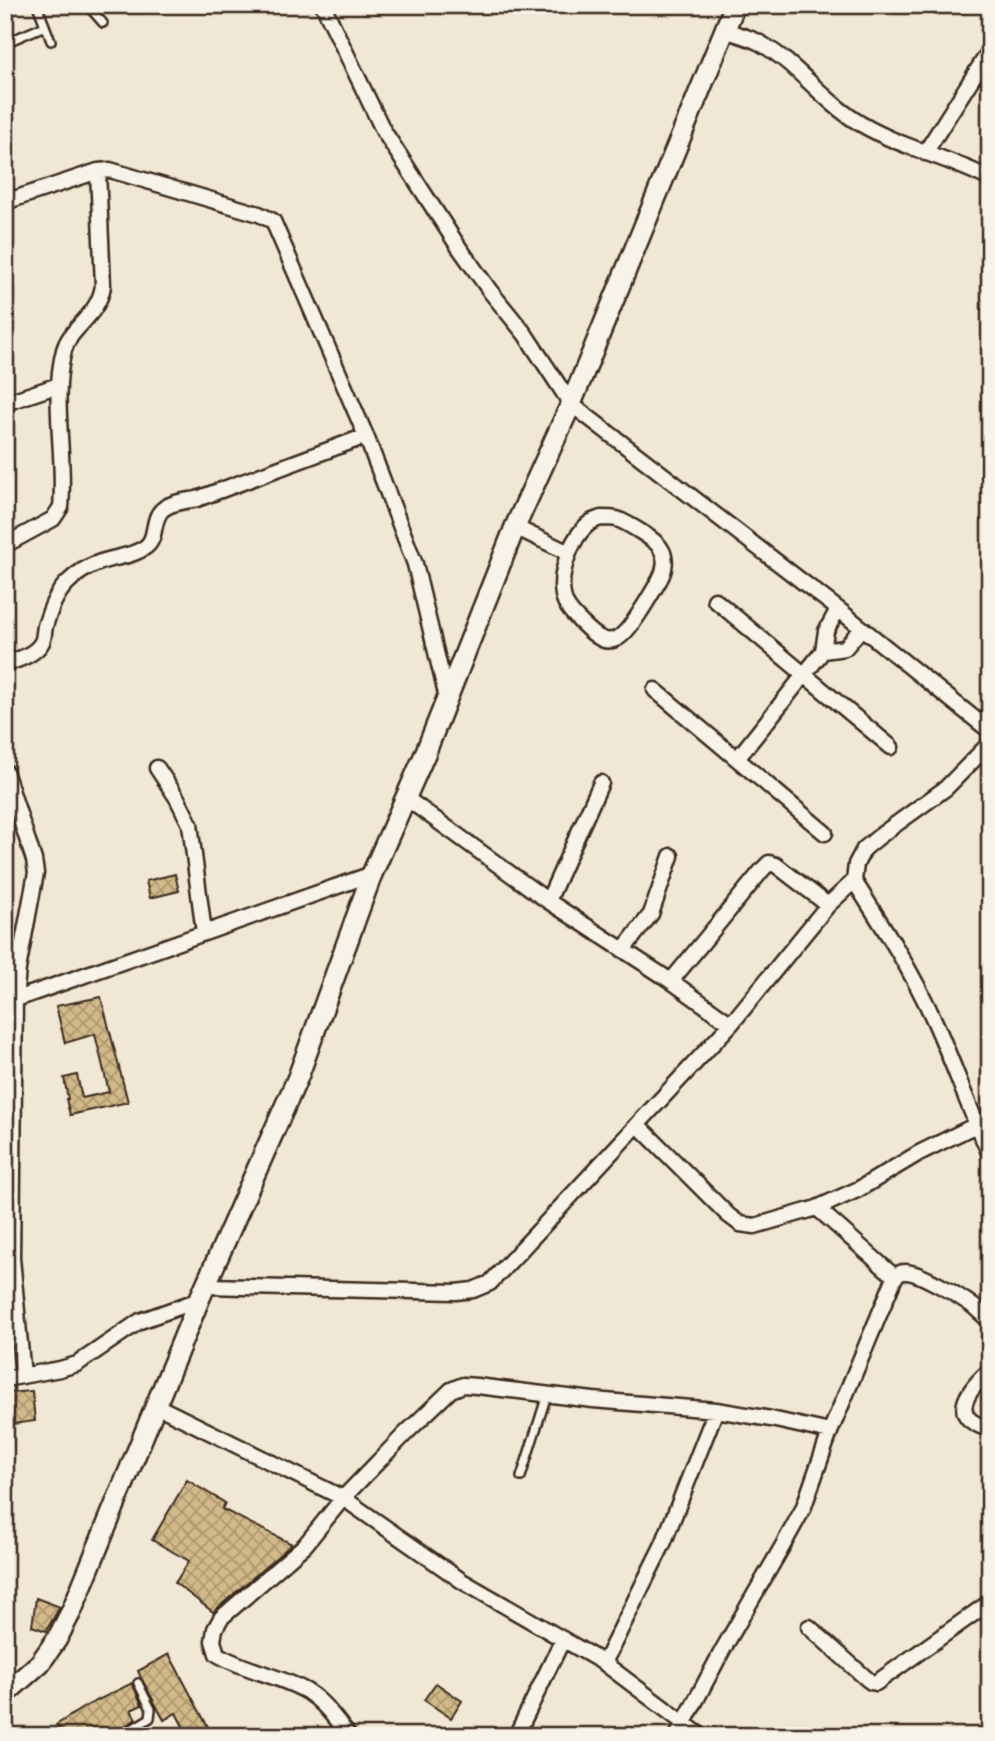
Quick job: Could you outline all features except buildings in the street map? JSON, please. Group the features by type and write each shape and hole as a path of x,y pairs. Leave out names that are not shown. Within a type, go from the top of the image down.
{"main road":[{"path":"5,1694 40,1663 57,1639 72,1610 203,1293 298,1077 372,874 406,798 515,527 572,404 735,5"}],"street":[{"path":"323,5 383,130 458,246 525,334 572,404 838,609 990,731"},
{"path":"724,30 758,42 769,49 800,73 829,101 858,122 880,134 990,179"},
{"path":"925,153 990,50"},
{"path":"5,545 52,519 61,507 60,385 64,350 94,310 102,295 103,286 98,171"},
{"path":"5,202 98,171 115,171 259,214 273,221 366,436 415,564 447,698"},
{"path":"5,403 60,385"},
{"path":"5,663 24,657 37,649 51,608 60,590 69,581 95,563 137,552 149,545 158,514 163,509 366,436"},
{"path":"601,518 615,519 660,546 665,558 663,573 646,603 618,639 610,641 600,638 566,606 562,590 563,572 569,553 579,535 591,522 601,518"},
{"path":"515,527 569,553"},
{"path":"715,600 891,747"},
{"path":"737,759 823,651 826,631 838,609"},
{"path":"823,651 845,648 861,629"},
{"path":"655,690 825,833"},
{"path":"990,743 946,788 864,849 856,864 854,881 914,979 935,1021 990,1154"},
{"path":"157,768 190,824 204,933"},
{"path":"5,771 36,873 10,1001 12,1258 23,1376"},
{"path":"548,901 601,783"},
{"path":"406,798 548,901 671,981 731,1024"},
{"path":"623,950 651,914 671,856"},
{"path":"671,981 769,863 776,865 828,905"},
{"path":"10,1001 372,874"},
{"path":"5,1379 77,1364 140,1321 203,1293 442,1292 473,1290 490,1283 731,1024 828,905 854,881"},
{"path":"638,1125 728,1215 740,1224 755,1226 817,1208 859,1189 919,1153 976,1125"},
{"path":"817,1208 895,1277"},
{"path":"681,1730 722,1651 803,1509 830,1432 895,1277 907,1272 916,1274 974,1307 990,1321"},
{"path":"990,1370 971,1390 964,1408 967,1418 990,1430"},
{"path":"349,1736 324,1704 308,1692 233,1664 217,1654 213,1641 215,1629 220,1618 306,1545 343,1499 451,1390 463,1385 593,1400 716,1410 830,1432"},
{"path":"157,1406 343,1499 462,1581 604,1663 681,1730 701,1736"},
{"path":"604,1663 663,1544 716,1410"},
{"path":"809,1627 867,1679 876,1683 990,1602"},
{"path":"516,1736 563,1639"}],"lane":[{"path":"37,5 51,41"},
{"path":"87,5 103,23"},
{"path":"5,43 45,26"},
{"path":"521,1477 547,1394"},
{"path":"120,1736 150,1718 151,1709 138,1683"}]}
